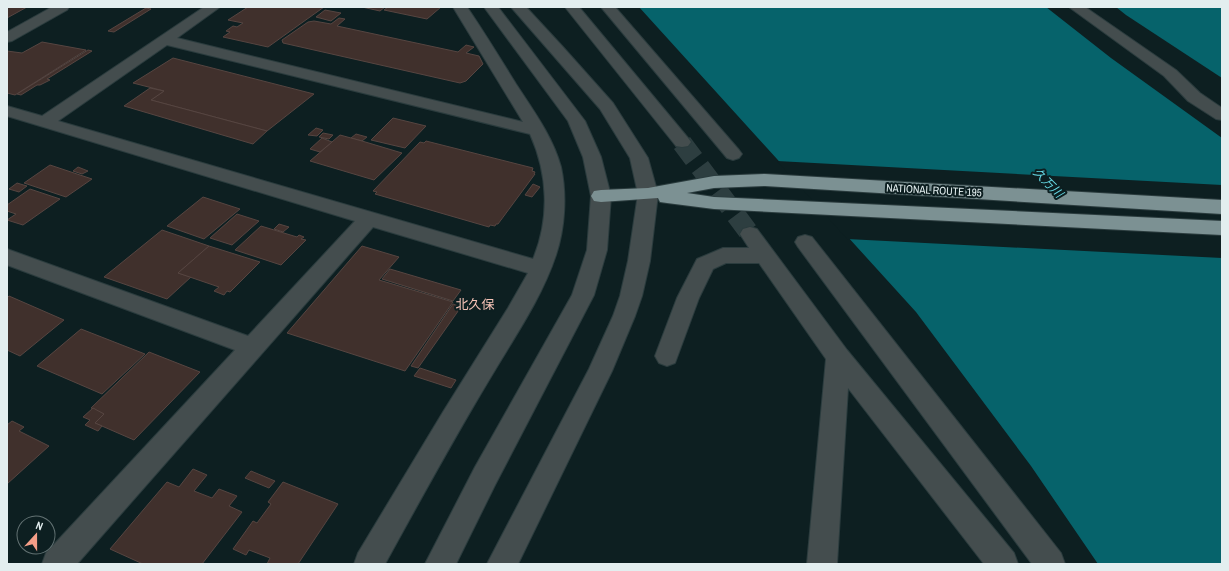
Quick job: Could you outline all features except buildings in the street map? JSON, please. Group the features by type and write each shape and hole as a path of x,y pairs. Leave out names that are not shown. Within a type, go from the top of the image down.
{"highway":[{"name":"NATIONAL ROUTE 195","path":"601,196 648,194 714,182 765,180 1222,208"},
{"name":"NATIONAL ROUTE 195","path":"648,194 714,203 1222,228"}],"street":[{"path":"45,122 213,7"},
{"path":"369,564 425,465 531,288 546,254 551,233 554,196 551,166 537,131 460,7"},
{"path":"440,564 485,476 583,295 597,250 601,196 592,157 576,121 491,7"},
{"path":"502,564 600,371 624,316 640,261 648,194 639,158 607,107 558,50 518,7"},
{"path":"572,7 682,142"},
{"path":"608,7 733,154"},
{"path":"1076,7 1170,73 1194,97 1222,115"},
{"path":"1095,7 1130,44"},
{"path":"7,38 64,10"},
{"path":"165,40 537,131"},
{"path":"1170,73 1222,99"},
{"path":"7,111 540,269"},
{"path":"57,564 369,218"},
{"path":"750,234 763,255 838,357 1003,564"},
{"path":"805,242 1050,564"},
{"path":"667,356 688,298 705,264 722,256 763,255"},
{"path":"7,256 253,347"},
{"path":"822,564 838,357"}],"water":[{"name":"久万川","path":"639,7 1046,7 1111,58 1222,138 1222,564 1098,564 1031,466 916,312"},
{"path":"1116,7 1222,7 1222,78 1126,15"}],"pier":[{"path":"777,161 1222,185 1222,258 847,239"}],"tunnel":[{"path":"682,143 750,234"}],"district":[{"name":"北久保","path":"475,304"}]}
